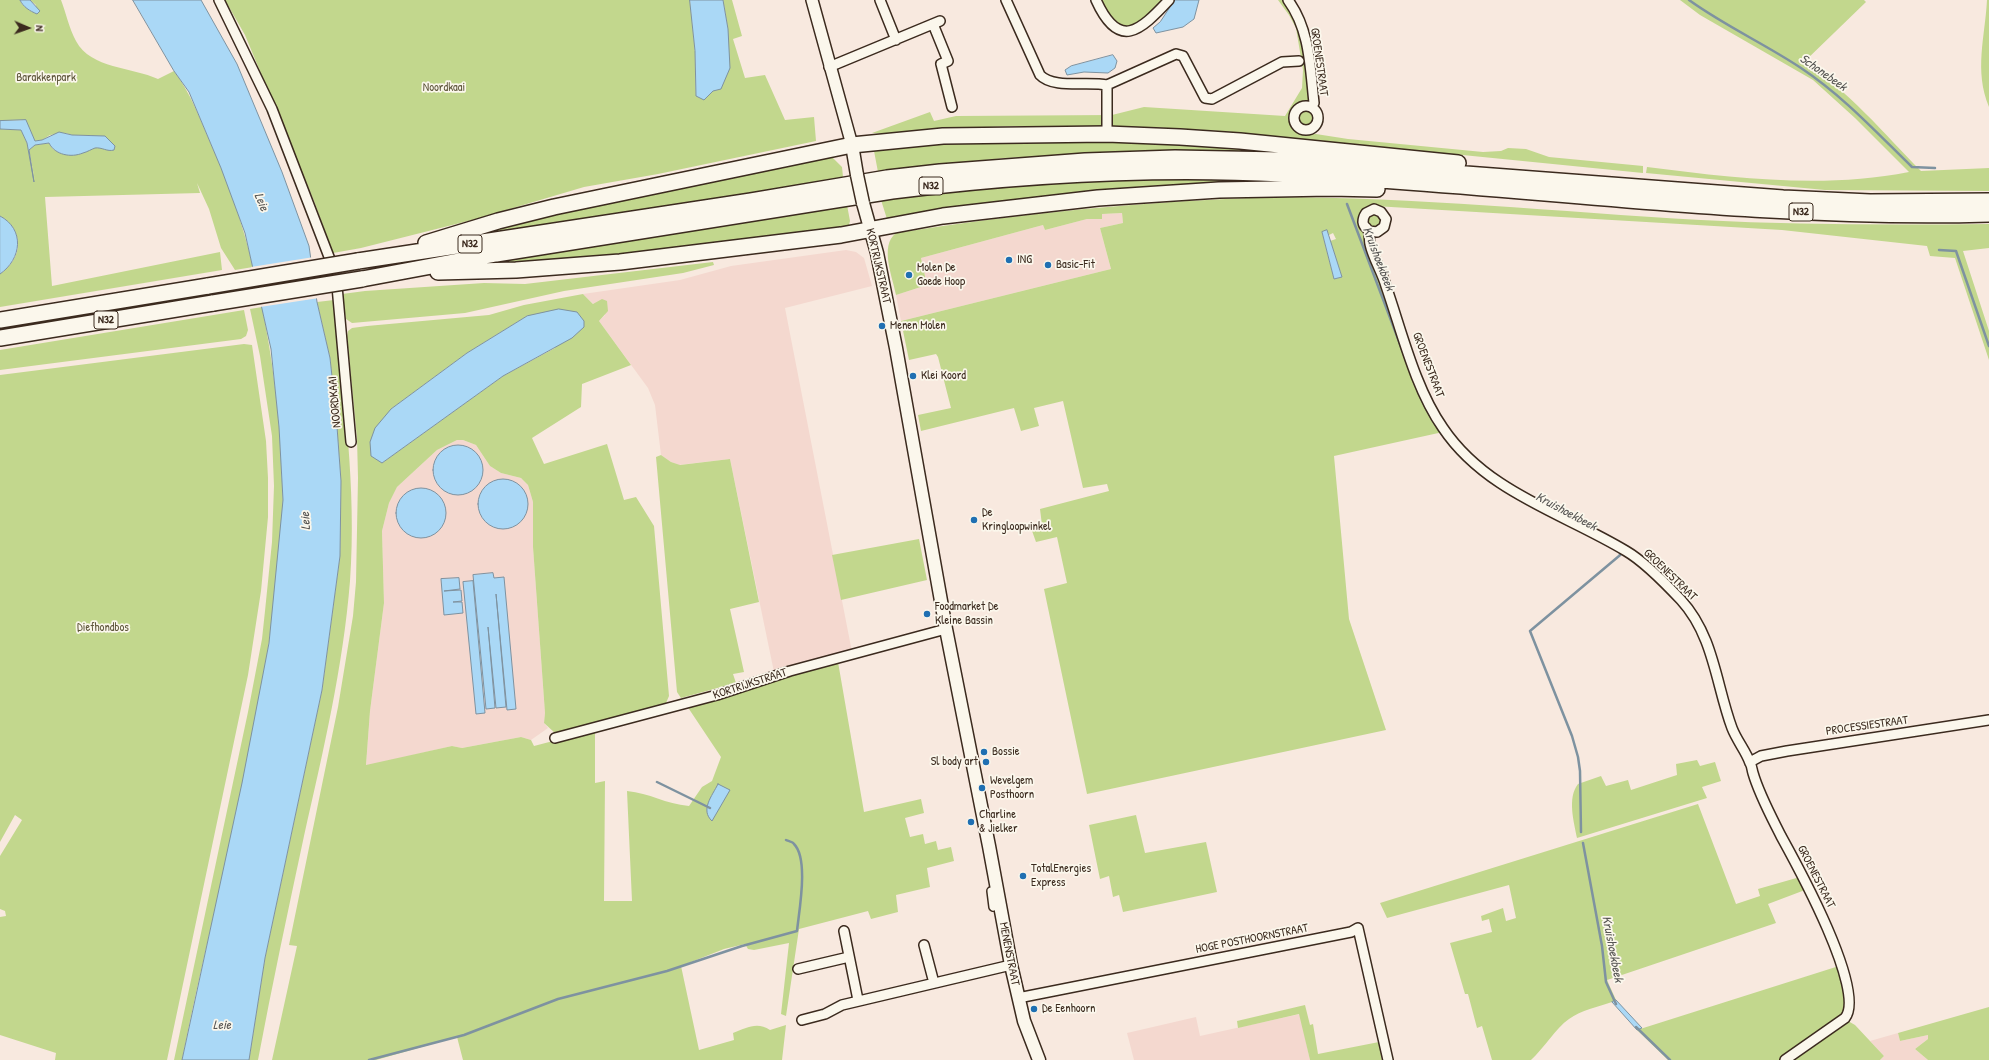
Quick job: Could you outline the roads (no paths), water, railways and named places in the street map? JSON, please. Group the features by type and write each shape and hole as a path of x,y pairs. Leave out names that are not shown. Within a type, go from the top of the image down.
{"highway":[{"path":"363,261 383,254 554,207 852,145 943,136 1107,134 1240,141 1606,178 1618,186"},
{"name":"N32","path":"0,320 363,261 752,201 887,178 1085,161 1175,158 1281,160 1783,198 1870,202 1989,201"},
{"name":"N32","path":"0,338 362,279 496,254 884,192 1015,178 1088,174 1175,172 1265,173 1782,211 1910,215 1989,214"},
{"path":"399,272 516,270 581,266 841,235 943,216 1158,193 1330,188 1439,190 1468,187"}],"main road":[{"name":"KORTRIJKSTRAAT","path":"852,145 863,203 877,253 896,348 946,629 989,846"},
{"name":"MENENSTRAAT","path":"989,846 1018,998 1030,1040 1039,1060"}],"street":[{"name":"NOORDKAAI","path":"219,0 272,109 336,275 351,442"},
{"name":"KORTRIJKSTRAAT","path":"812,0 829,67 852,145"},
{"path":"880,0 896,40"},
{"path":"1006,0 1040,75 1044,79 1053,82 1098,83 1107,85 1176,54 1183,56 1205,98 1212,99 1282,62 1299,61"},
{"path":"1096,0 1102,13 1112,26 1126,31 1142,27 1169,0"},
{"name":"GROENESTRAAT","path":"1288,0 1298,16 1305,34 1314,103 1311,107"},
{"path":"829,67 937,22 948,61 941,64 952,107"},
{"path":"1107,85 1107,134"},
{"name":"GROENESTRAAT","path":"1369,231 1370,245 1385,282 1424,394 1444,429 1469,458 1489,476 1547,510 1628,552 1682,601 1700,627 1710,652 1732,728 1744,754 1750,762 1753,773 1773,820 1830,932 1842,966 1849,1001 1849,1011 1845,1018 1785,1060"},
{"name":"KORTRIJKSTRAAT","path":"555,738 717,695 790,671 946,629"},
{"name":"PROCESSIESTRAAT","path":"1750,762 1761,756 1787,751 1989,720"},
{"name":"HOGE POSTHOORNSTRAAT","path":"1018,998 1351,932 1358,928 1388,1060"},
{"path":"844,931 858,1000"},
{"path":"924,945 934,983"},
{"path":"798,969 849,957"},
{"path":"802,1020 825,1014 842,1005 858,1000 1011,965"}],"water":[{"path":"20,0 30,0 40,11 37,14 32,12 25,7"},
{"name":"Leie","path":"133,0 201,0 237,64 282,172 309,246 317,302 330,358 341,481 340,556 322,690 265,958 249,1060 182,1060 242,783 269,643 283,500 279,427 271,349 245,233 221,168 189,92 174,71"},
{"path":"690,0 723,0 728,29 730,68 721,89 713,91 704,100 696,96 695,51"},
{"path":"1175,0 1199,0 1194,19 1183,27 1156,33 1153,28 1160,22"},
{"path":"1113,55 1117,61 1115,68 1108,73 1084,72 1067,75 1065,70 1071,66"},
{"path":"26,120 35,141 42,140 59,132 72,135 105,136 115,146 114,150 95,148 86,152 69,155 59,153 49,143 35,145 29,150 34,182 27,143 21,130 0,129 0,121"},
{"path":"0,216 14,228 18,244 13,260 0,274"},
{"path":"1327,230 1342,277 1334,279 1322,232"},
{"path":"559,309 577,312 584,321 584,327 572,338 503,376 382,463 371,456 370,442 375,428 391,409 467,353 527,316"},
{"path":"453,445 463,445 476,452 483,465 483,475 476,488 463,495 453,495 444,491 437,484 433,475 433,465 437,456 444,449"},
{"path":"498,479 508,479 521,486 528,499 528,509 521,522 508,529 498,529 489,525 482,518 478,509 478,499 482,490 489,483"},
{"path":"416,488 426,488 439,495 446,508 446,518 439,531 426,538 416,538 407,534 400,527 396,518 396,508 400,499 407,492"},
{"path":"493,573 494,578 504,577 516,709 507,710 496,594 506,707 496,708 488,627 495,708 486,709 473,575"},
{"path":"459,578 460,589 444,591 461,590 462,601 453,602 462,602 463,613 444,615 441,579"},
{"path":"473,581 485,713 476,714 463,582"},
{"path":"718,784 730,790 712,821 707,812 707,808 710,798"},
{"path":"1616,1000 1642,1028 1637,1030 1612,1002"}],"waterway":[{"name":"Schonebeek","path":"1689,0 1787,59 1831,90 1912,167 1935,168"},
{"name":"Kruishoekbeek","path":"1347,204 1406,360"},
{"name":"Schonebeek","path":"1939,250 1956,251 1989,346"},
{"name":"Kruishoekbeek","path":"1414,382 1419,395 1440,431 1456,452 1477,471"},
{"name":"Kruishoekbeek","path":"1581,832 1580,771 1578,757 1572,736 1530,631 1619,556 1621,554 1620,553"},
{"path":"657,782 710,808"},
{"path":"369,1060 464,1035 558,999 667,971 742,946 797,931 802,886 801,861 799,851 792,842 786,840"},
{"name":"Kruishoekbeek","path":"1583,843 1602,946 1606,982 1616,1004"},
{"name":"Kruishoekbeek","path":"1636,1027 1670,1060"}],"place":[{"name":"ING","path":"1009,260"},
{"name":"Basic-Fit","path":"1048,265"},
{"name":"Molen De Goede Hoop","path":"909,275"},
{"name":"Menen Molen","path":"882,326"},
{"name":"Klei Koord","path":"913,376"},
{"name":"De Kringloopwinkel","path":"974,520"},
{"name":"Foodmarket De Kleine Bassin","path":"927,614"},
{"name":"Bossie","path":"984,752"},
{"name":"Sl body art","path":"986,762"},
{"name":"Wevelgem Posthoorn","path":"982,788"},
{"name":"Charline & Jielker","path":"971,822"},
{"name":"TotalEnergies Express","path":"1023,876"},
{"name":"De Eenhoorn","path":"1034,1009"}],"park label":[{"name":"Barakkenpark","path":"46,78"},
{"name":"Noordkaai","path":"444,88"},
{"name":"Diefhondbos","path":"103,628"}]}
